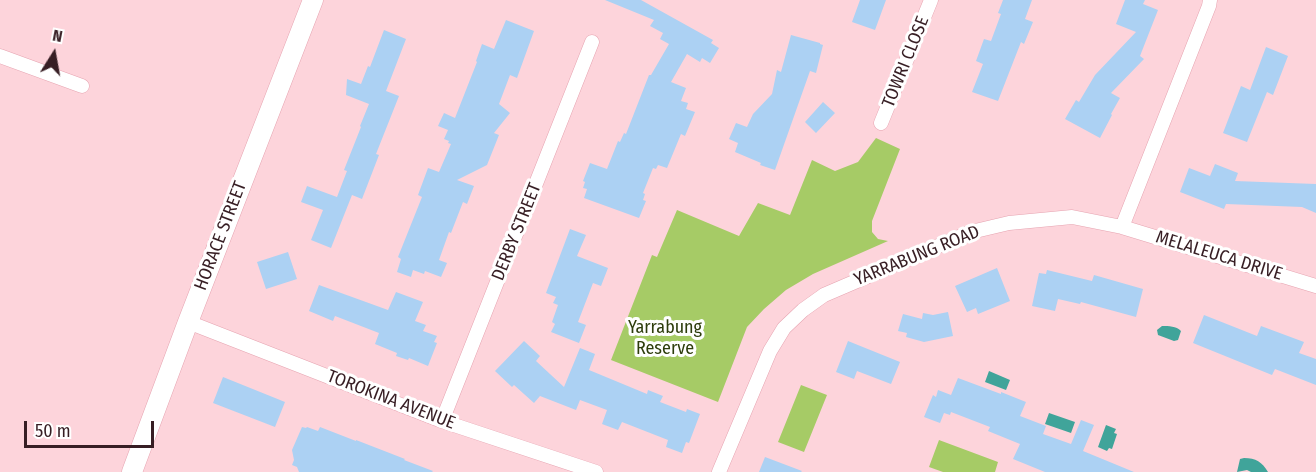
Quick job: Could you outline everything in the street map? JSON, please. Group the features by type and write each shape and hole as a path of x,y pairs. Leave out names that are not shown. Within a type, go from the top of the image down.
{"main road":[{"name":"HORACE STREET","path":"132,472 313,0"}],"street":[{"name":"TOWRI CLOSE","path":"881,123 931,0"},
{"path":"1122,227 1210,0"},
{"name":"DERBY STREET","path":"442,421 592,42"},
{"path":"0,56 82,86"},
{"name":"YARRABUNG ROAD","path":"719,472 770,351 784,327 824,295 971,232 1009,223 1072,217 1122,227"},
{"name":"MELALEUCA DRIVE","path":"1122,227 1316,286"},
{"name":"TOROKINA AVENUE","path":"188,322 442,421 596,472"}],"green space":[{"name":"Yarrabung Reserve","path":"876,138 900,149 872,221 872,232 878,239 888,241 813,274 786,290 764,309 747,327 718,402 611,360 652,255 657,257 677,210 739,236 758,203 790,215 812,160 835,171 858,162"},
{"path":"801,385 827,395 804,452 778,442"},
{"path":"939,440 998,462 995,472 943,472 929,467"}],"water":[{"path":"1162,326 1175,327 1181,331 1178,340 1174,341 1158,335 1157,330"},
{"path":"989,371 1010,380 1006,390 985,382"},
{"path":"1049,413 1075,422 1071,433 1045,424"},
{"path":"1106,425 1116,429 1114,433 1117,434 1112,449 1109,448 1107,451 1098,447"},
{"path":"1240,459 1258,461 1268,472 1247,470 1237,472"}],"building":[{"path":"605,0 641,0 713,40 711,43 719,48 710,63 702,58 700,62 687,54 671,82 686,88 681,101 688,103 686,109 695,112 685,136 681,134 667,168 658,165 656,169 653,168 643,193 645,194 643,200 646,201 639,218 584,198 587,189 583,188 585,182 583,181 590,163 607,169 618,141 620,142 624,133 626,134 649,75 669,44 660,39 663,33 650,26 654,20"},
{"path":"860,0 886,0 875,30 852,22"},
{"path":"1003,0 1032,0 1025,19 1033,22 1024,44 1021,42 998,101 972,92 983,64 976,61 984,39 991,41 1001,14 998,13"},
{"path":"1125,0 1145,0 1143,4 1158,10 1140,56 1144,59 1111,93 1120,98 1100,138 1065,119 1076,100 1079,102 1095,75 1136,32 1116,24"},
{"path":"506,20 534,31 517,78 510,75 499,104 510,113 494,133 499,135 487,165 457,180 474,186 467,204 463,202 451,233 449,232 439,260 447,263 441,277 425,271 424,274 413,270 411,277 397,272 401,259 398,257 422,197 418,195 428,168 439,172 451,144 444,139 448,130 438,126 444,113 455,118 482,44 494,49"},
{"path":"384,30 406,39 386,91 399,96 376,154 379,155 362,199 352,195 331,248 311,240 323,210 301,202 307,186 337,197 347,171 344,170 369,104 346,95 347,79 361,84"},
{"path":"791,35 823,45 816,73 810,71 775,170 735,152 738,143 729,139 736,123 747,127 753,114 772,94 777,70 781,72"},
{"path":"1266,47 1288,56 1273,95 1267,92 1247,142 1223,133 1241,86 1250,90"},
{"path":"823,102 835,113 816,133 805,122"},
{"path":"1215,164 1238,173 1235,181 1316,184 1316,213 1302,207 1226,204 1224,209 1180,192 1189,168 1210,176"},
{"path":"570,229 586,235 577,256 608,268 601,286 593,283 578,322 586,325 579,343 551,332 555,324 552,322 558,305 553,303 556,297 546,293"},
{"path":"288,252 297,279 266,289 257,262"},
{"path":"997,268 1010,301 978,314 976,308 967,312 955,286"},
{"path":"1047,270 1092,281 1094,275 1143,289 1136,317 1081,302 1080,304 1058,299 1055,311 1032,306 1039,273 1046,274"},
{"path":"319,285 388,310 396,292 423,302 415,321 426,325 423,331 437,336 434,342 437,343 428,366 409,358 408,360 396,356 397,353 375,344 379,333 335,316 333,321 309,311"},
{"path":"948,312 953,336 924,342 906,337 907,333 898,331 903,314 922,319 923,313 933,315"},
{"path":"1204,315 1257,336 1261,326 1304,342 1299,353 1316,359 1316,385 1275,369 1272,375 1193,343"},
{"path":"524,341 540,356 536,361 564,387 580,348 595,354 589,370 647,394 648,390 663,396 660,402 686,412 687,409 700,414 689,443 686,442 682,453 666,447 668,440 622,422 618,430 602,424 607,410 580,400 576,410 540,396 534,403 495,371"},
{"path":"848,341 900,362 891,384 857,371 854,379 836,372"},
{"path":"223,377 285,402 275,427 213,403"},
{"path":"958,378 1026,402 1020,416 1046,426 1043,434 1071,444 1081,420 1094,425 1083,451 1134,472 1045,472 1013,459 1020,444 988,431 990,427 951,412 950,415 944,413 940,423 924,417 933,395 936,397 938,390 951,395"},
{"path":"302,427 318,431 320,427 433,471 299,472 297,467 292,465 294,460 292,450"},
{"path":"765,457 802,471 759,472"}]}
